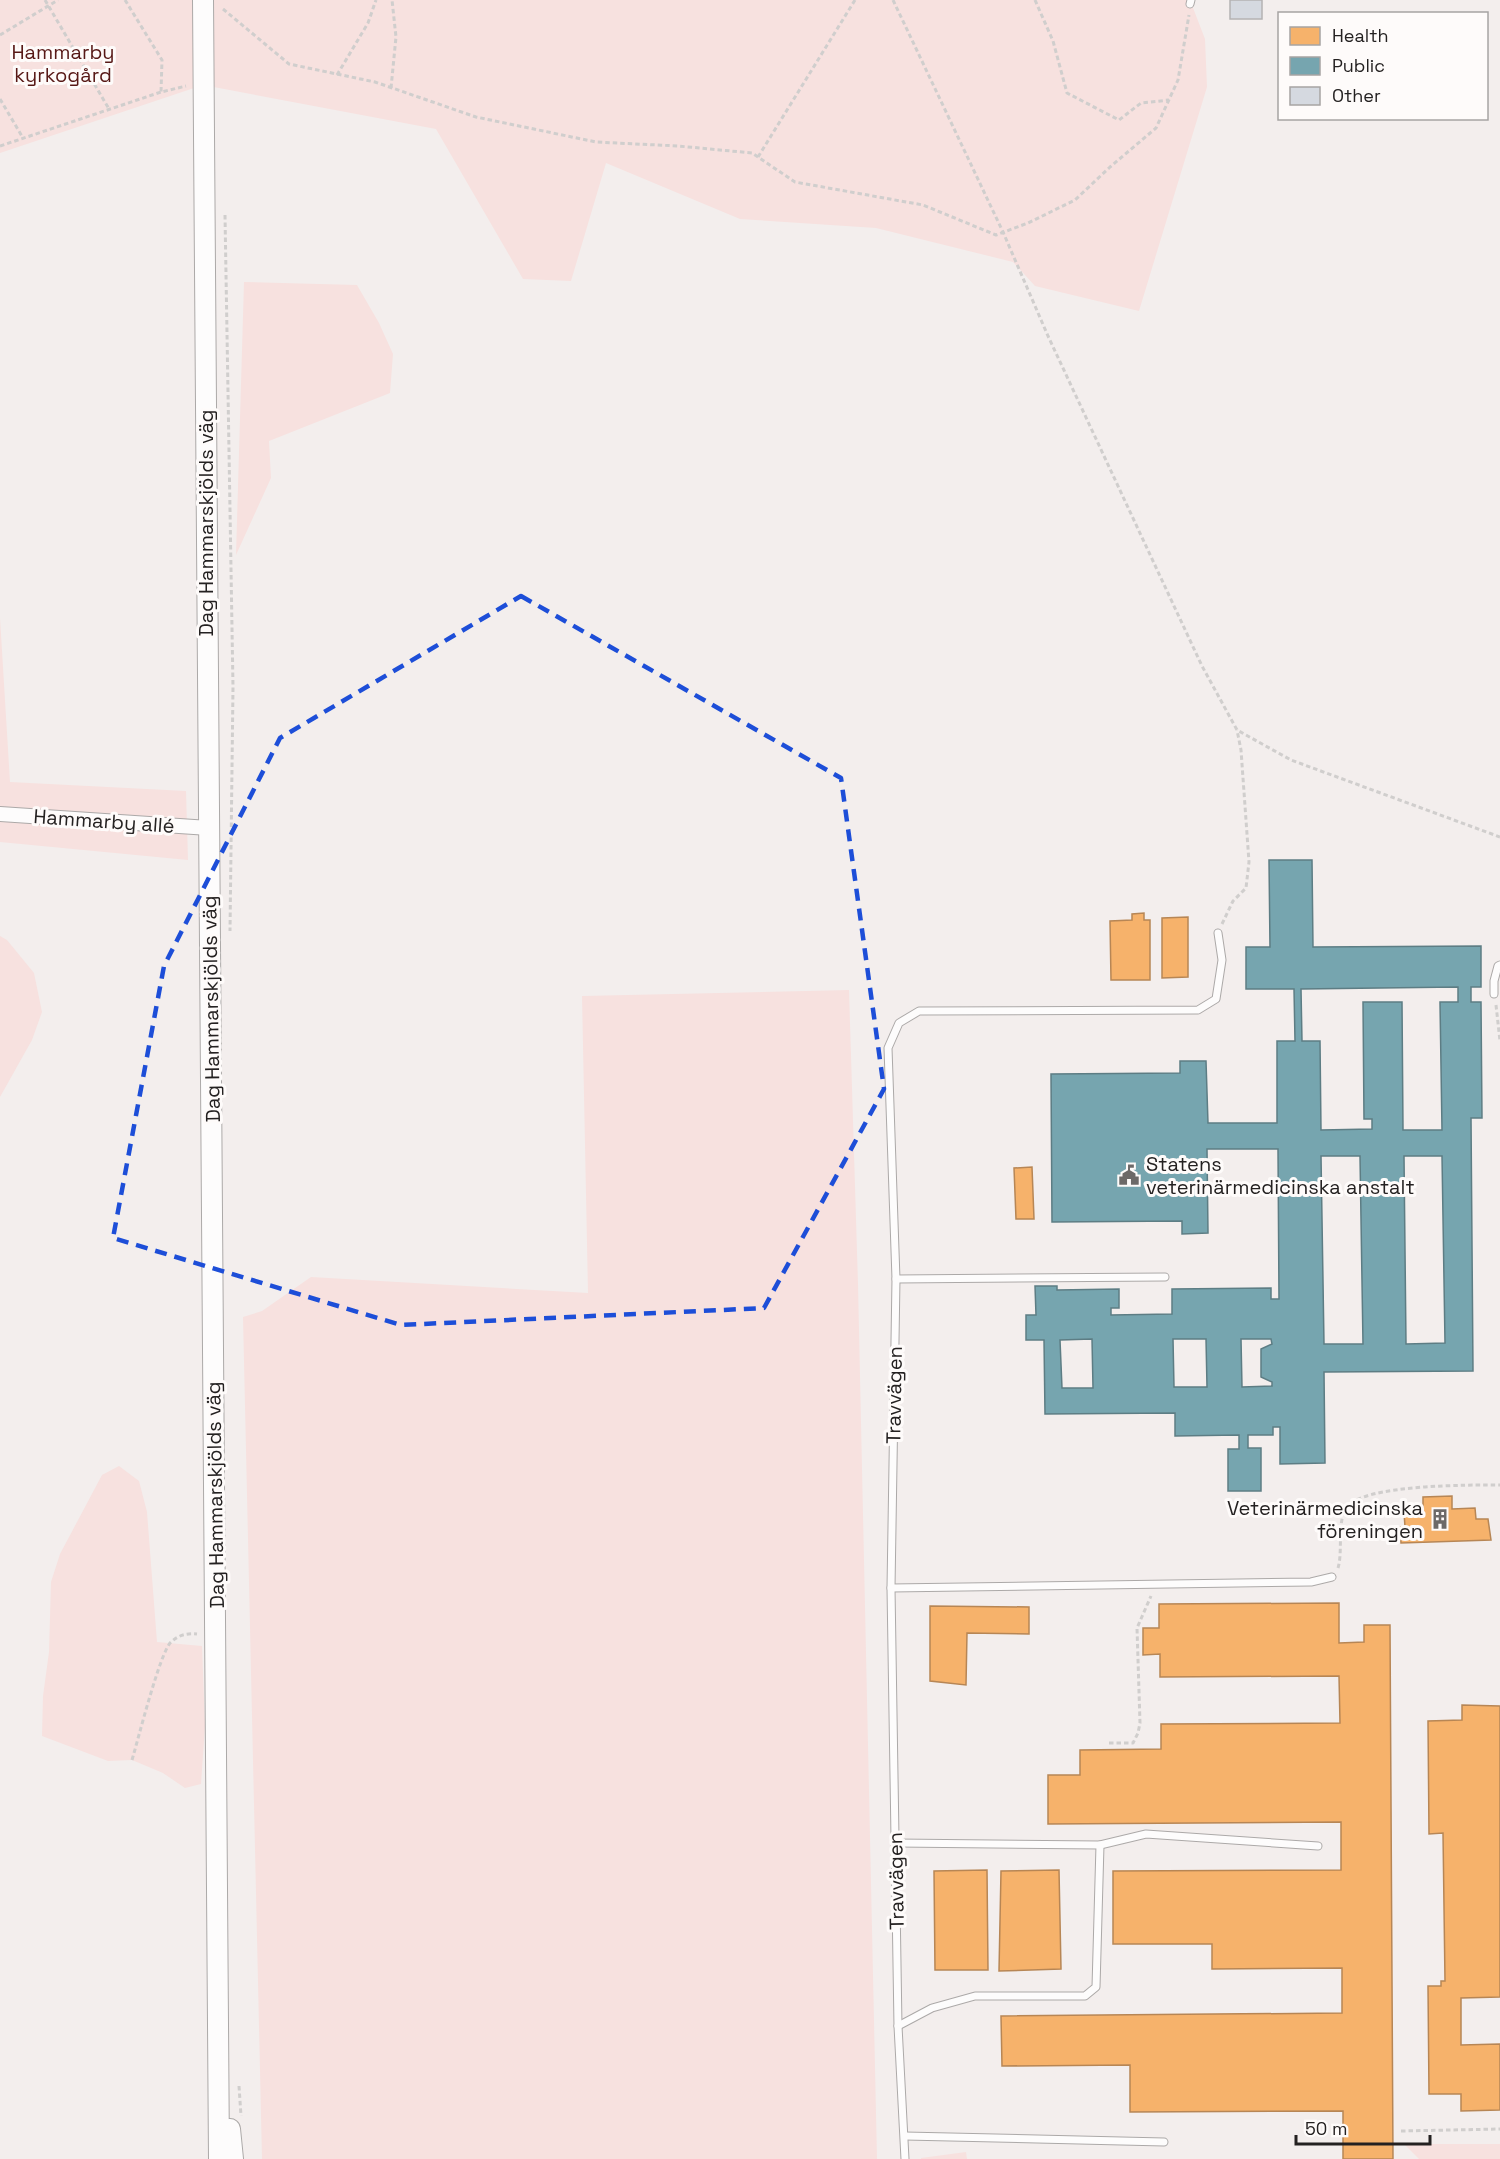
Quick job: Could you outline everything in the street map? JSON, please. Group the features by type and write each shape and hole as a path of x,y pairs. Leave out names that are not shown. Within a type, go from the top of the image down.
{"main road":[{"name":"Dag Hammarskjölds väg","path":"203,0 219,2159"},
{"name":"Dag Hammarskjölds väg","path":"218,2019 233,2159"}],"street":[{"name":"Hammarby allé","path":"0,814 209,828"}],"lane":[{"name":"Travvägen","path":"905,2159 898,2026 891,1588 896,1279 888,1048 899,1023 919,1011 1198,1010 1216,999 1222,960 1218,933"},
{"path":"1494,994 1495,973 1500,965"},
{"path":"896,1279 1165,1277"},
{"path":"891,1588 1311,1582 1332,1577"},
{"path":"896,1842 1100,1845 1146,1834 1318,1846"},
{"path":"898,2026 932,2008 975,1996 1085,1996 1096,1987 1100,1845"},
{"path":"904,2136 1164,2142"}],"path":[{"path":"45,0 109,109"},
{"path":"0,35 58,0"},
{"path":"125,0 162,60 161,92"},
{"path":"336,75 368,23 376,0"},
{"path":"391,87 396,37 392,0"},
{"path":"758,157 855,0"},
{"path":"893,0 1003,232 1053,346 1197,656 1237,730 1241,750 1249,862 1246,888 1233,901 1218,933"},
{"path":"1035,0 1053,41 1067,93 1119,120 1141,103 1169,100"},
{"path":"223,9 289,64 375,82 476,117 596,142 752,153 795,182 922,205 996,235 1028,224 1075,200 1156,128 1178,80 1190,2"},
{"path":"0,146 161,92 178,87 195,86"},
{"path":"0,99 23,138"},
{"path":"1237,730 1291,760 1500,837"},
{"path":"1494,994 1500,1041"},
{"path":"1332,1577 1339,1566 1344,1513 1353,1501 1366,1495 1410,1489 1500,1485"},
{"path":"1108,1743 1133,1743 1138,1733 1140,1724 1137,1628 1157,1584"},
{"path":"132,1760 169,1643 185,1633 216,1635"},
{"path":"1401,2131 1500,2129"}],"highlighted area":[{"path":"521,596 841,778 884,1089 764,1308 401,1325 113,1238 164,966 280,738"}],"green space":[{"name":"Hammarby kyrkogård","path":"0,0 1190,0 1205,39 1207,87 1139,311 1035,286 1013,262 876,228 740,219 606,163 571,281 523,279 436,129 203,85 0,153"},
{"path":"244,282 357,285 379,323 393,354 390,393 269,441 271,478 236,555"},
{"path":"0,618 10,782 186,791 188,860 0,842"},
{"path":"0,936 7,940 34,973 42,1012 32,1040 0,1097"},
{"path":"849,990 858,1284 877,2159 262,2159 243,1317 262,1311 311,1277 588,1293 582,996"},
{"path":"119,1466 139,1481 147,1512 157,1642 202,1646 205,1726 201,1784 185,1788 163,1773 132,1760 108,1761 42,1736 43,1696 49,1652 51,1582 60,1554 102,1475"},
{"path":"1404,2144 1500,2144 1500,2159 1419,2159"},
{"path":"966,2152 967,2159 921,2159 921,2158"}],"building: Health":[{"path":"1144,913 1144,920 1150,920 1150,980 1111,980 1110,921 1132,920 1132,914"},
{"path":"1188,917 1188,977 1162,978 1162,918"},
{"path":"1032,1167 1034,1219 1016,1219 1014,1168"},
{"name":"Veterinärmedicinska föreningen","path":"1452,1496 1452,1509 1475,1508 1476,1519 1488,1519 1491,1540 1401,1543 1400,1527 1405,1527 1404,1512 1423,1511 1423,1497"},
{"path":"1339,1603 1339,1643 1364,1642 1364,1625 1390,1625 1393,2159 1343,2159 1343,2111 1130,2112 1130,2065 1002,2066 1001,2016 1342,2013 1342,1968 1212,1969 1212,1944 1113,1944 1113,1871 1341,1870 1341,1822 1048,1824 1048,1775 1080,1775 1080,1750 1161,1749 1161,1724 1340,1723 1339,1676 1160,1677 1160,1654 1143,1655 1143,1628 1159,1628 1159,1604"},
{"path":"930,1606 1029,1607 1029,1634 967,1633 966,1685 930,1681"},
{"path":"1462,1705 1500,1706 1500,1997 1461,1998 1461,2045 1500,2044 1500,2110 1461,2111 1461,2094 1429,2094 1428,1986 1441,1986 1441,1981 1445,1981 1443,1833 1429,1834 1428,1721 1462,1720"},
{"path":"987,1870 988,1970 935,1970 934,1871"},
{"path":"1059,1870 1061,1969 999,1971 1001,1871"}],"building: Public":[{"name":"Statens veterinärmedicinska anstalt","path":"1269,860 1312,860 1313,947 1481,946 1481,987 1471,987 1471,1002 1481,1002 1482,1118 1471,1118 1473,1371 1324,1372 1325,1463 1280,1464 1280,1427 1273,1427 1273,1435 1248,1435 1248,1448 1261,1448 1261,1491 1228,1491 1228,1449 1239,1449 1239,1435 1175,1436 1175,1413 1045,1414 1044,1340 1026,1340 1026,1315 1036,1315 1035,1286 1057,1286 1057,1290 1119,1289 1119,1308 1111,1308 1111,1315 1172,1314 1172,1289 1271,1288 1271,1299 1279,1299 1278,1149 1207,1149 1208,1233 1182,1234 1182,1221 1052,1222 1051,1074 1180,1073 1180,1061 1206,1061 1208,1123 1277,1123 1277,1041 1295,1041 1294,989 1246,989 1246,947 1270,947","holes":["1458,987 1458,1002 1440,1002 1442,1130 1403,1130 1402,1002 1363,1002 1364,1119 1372,1119 1372,1129 1321,1130 1320,1041 1302,1041 1301,989","1321,1156 1360,1156 1363,1344 1324,1344","1404,1156 1442,1156 1445,1343 1406,1344","1092,1339 1093,1388 1062,1388 1060,1340","1173,1339 1206,1339 1207,1387 1174,1387","1241,1339 1271,1339 1272,1344 1261,1349 1261,1377 1272,1382 1272,1386 1242,1387"]}],"building: Other":[{"path":"1230,0 1262,0 1262,19 1230,19"}],"place":[{"name":"Statens veterinärmedicinska anstalt","path":"1129,1175"},
{"name":"Veterinärmedicinska föreningen","path":"1440,1519"}]}
